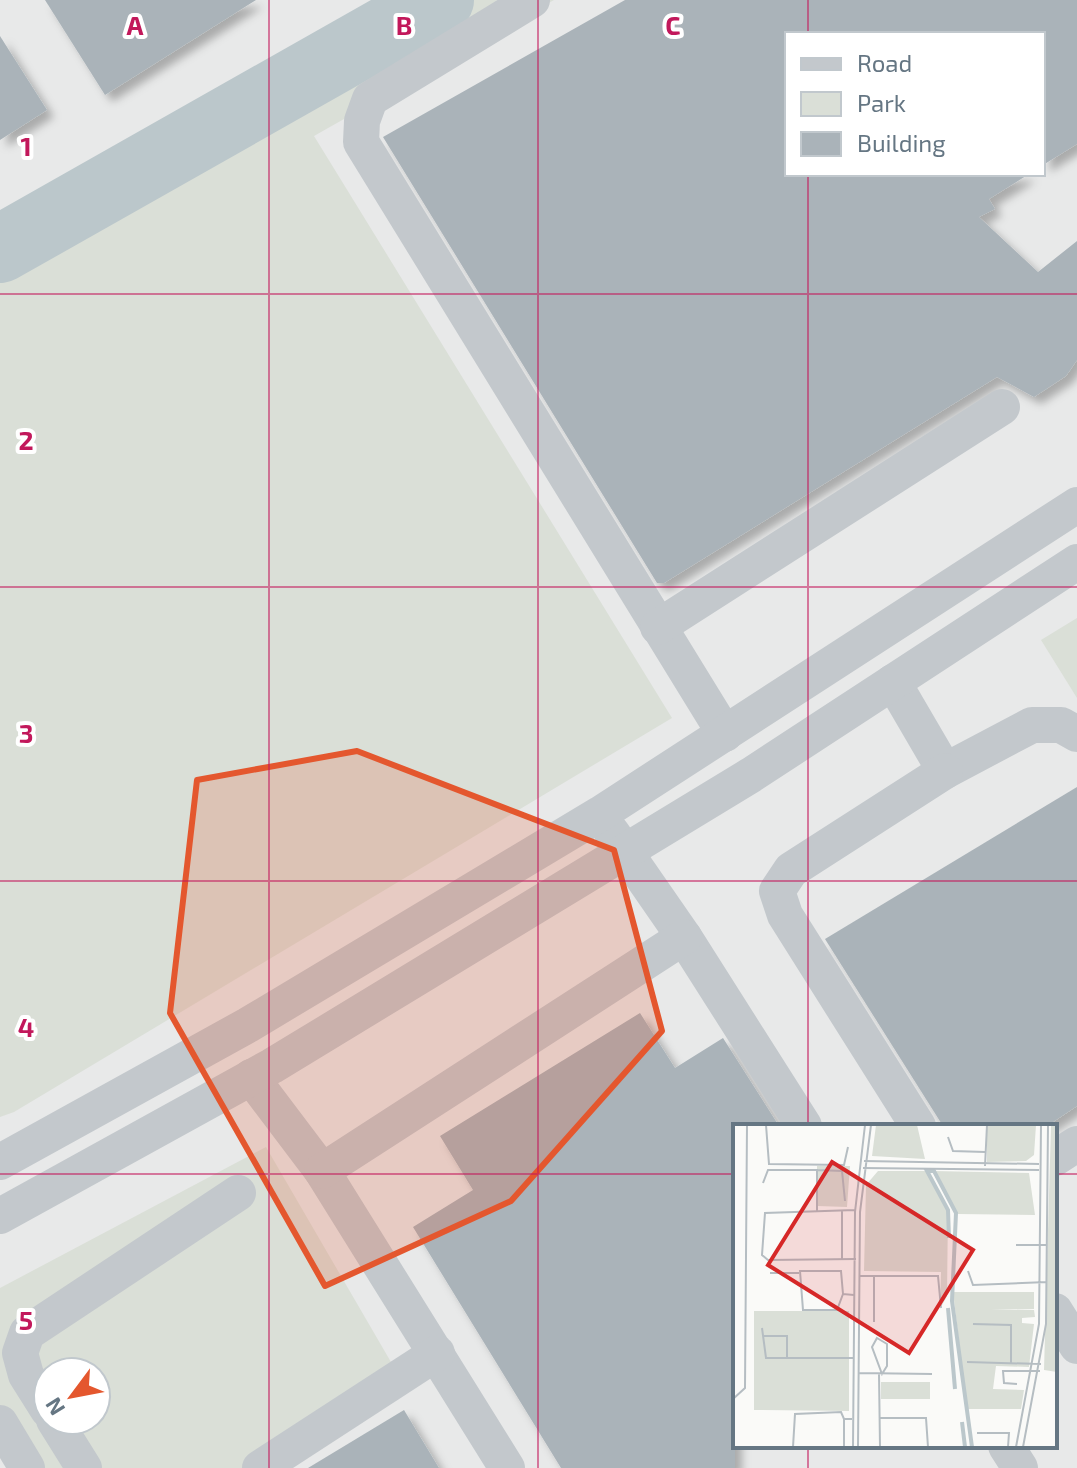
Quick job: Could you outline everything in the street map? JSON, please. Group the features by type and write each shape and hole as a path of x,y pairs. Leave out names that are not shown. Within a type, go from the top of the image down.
{"street":[{"path":"532,0 370,99 362,121 361,142 725,734"},
{"path":"658,627 1002,407"},
{"path":"0,1162 248,1025 600,814 1077,505"},
{"path":"0,1216 251,1077 751,775 1077,562"},
{"path":"893,682 945,771"},
{"path":"917,1124 785,915 777,891 791,870 945,771 1032,725 1061,725 1077,734"},
{"path":"600,814 684,937 803,1124"},
{"path":"322,1171 684,937"},
{"path":"251,1077 322,1171 507,1468"},
{"path":"1057,1157 1077,1144"},
{"path":"32,1385 20,1353 27,1333 238,1193"},
{"path":"1057,1314 1077,1346"},
{"path":"260,1468 437,1353"},
{"path":"0,1423 27,1468"},
{"path":"64,1436 84,1468"},
{"path":"1007,1448 1020,1468"}],"highlighted area":[{"path":"357,751 614,850 662,1031 511,1201 325,1286 170,1013 197,780"}],"shaded area":[{"path":"0,0 1077,0 1077,1468 0,1468"}],"green space":[{"path":"441,0 496,0 504,4 518,0 554,0 314,136 672,718 14,1112 0,1117 0,267"},
{"path":"1077,618 1077,698 1041,640"},
{"path":"266,1147 402,1381 260,1468 37,1468 0,1408 0,1288"}],"building":[{"path":"45,0 256,0 105,95"},
{"path":"625,0 1077,0 1077,144 1045,164 1045,32 785,32 785,176 1026,176 989,199 995,209 979,217 1038,272 1077,241 1077,360 1066,376 1034,397 997,377 664,583 657,583 383,137"},
{"path":"0,36 47,110 0,140"},
{"path":"1077,787 1077,1106 1050,1124 942,1124 825,939"},
{"path":"640,1013 675,1068 723,1038 778,1124 733,1124 735,1468 561,1468 413,1227 473,1190 440,1136"},
{"path":"404,1410 439,1468 308,1468"}],"waterway":[{"path":"0,249 440,0"}]}
